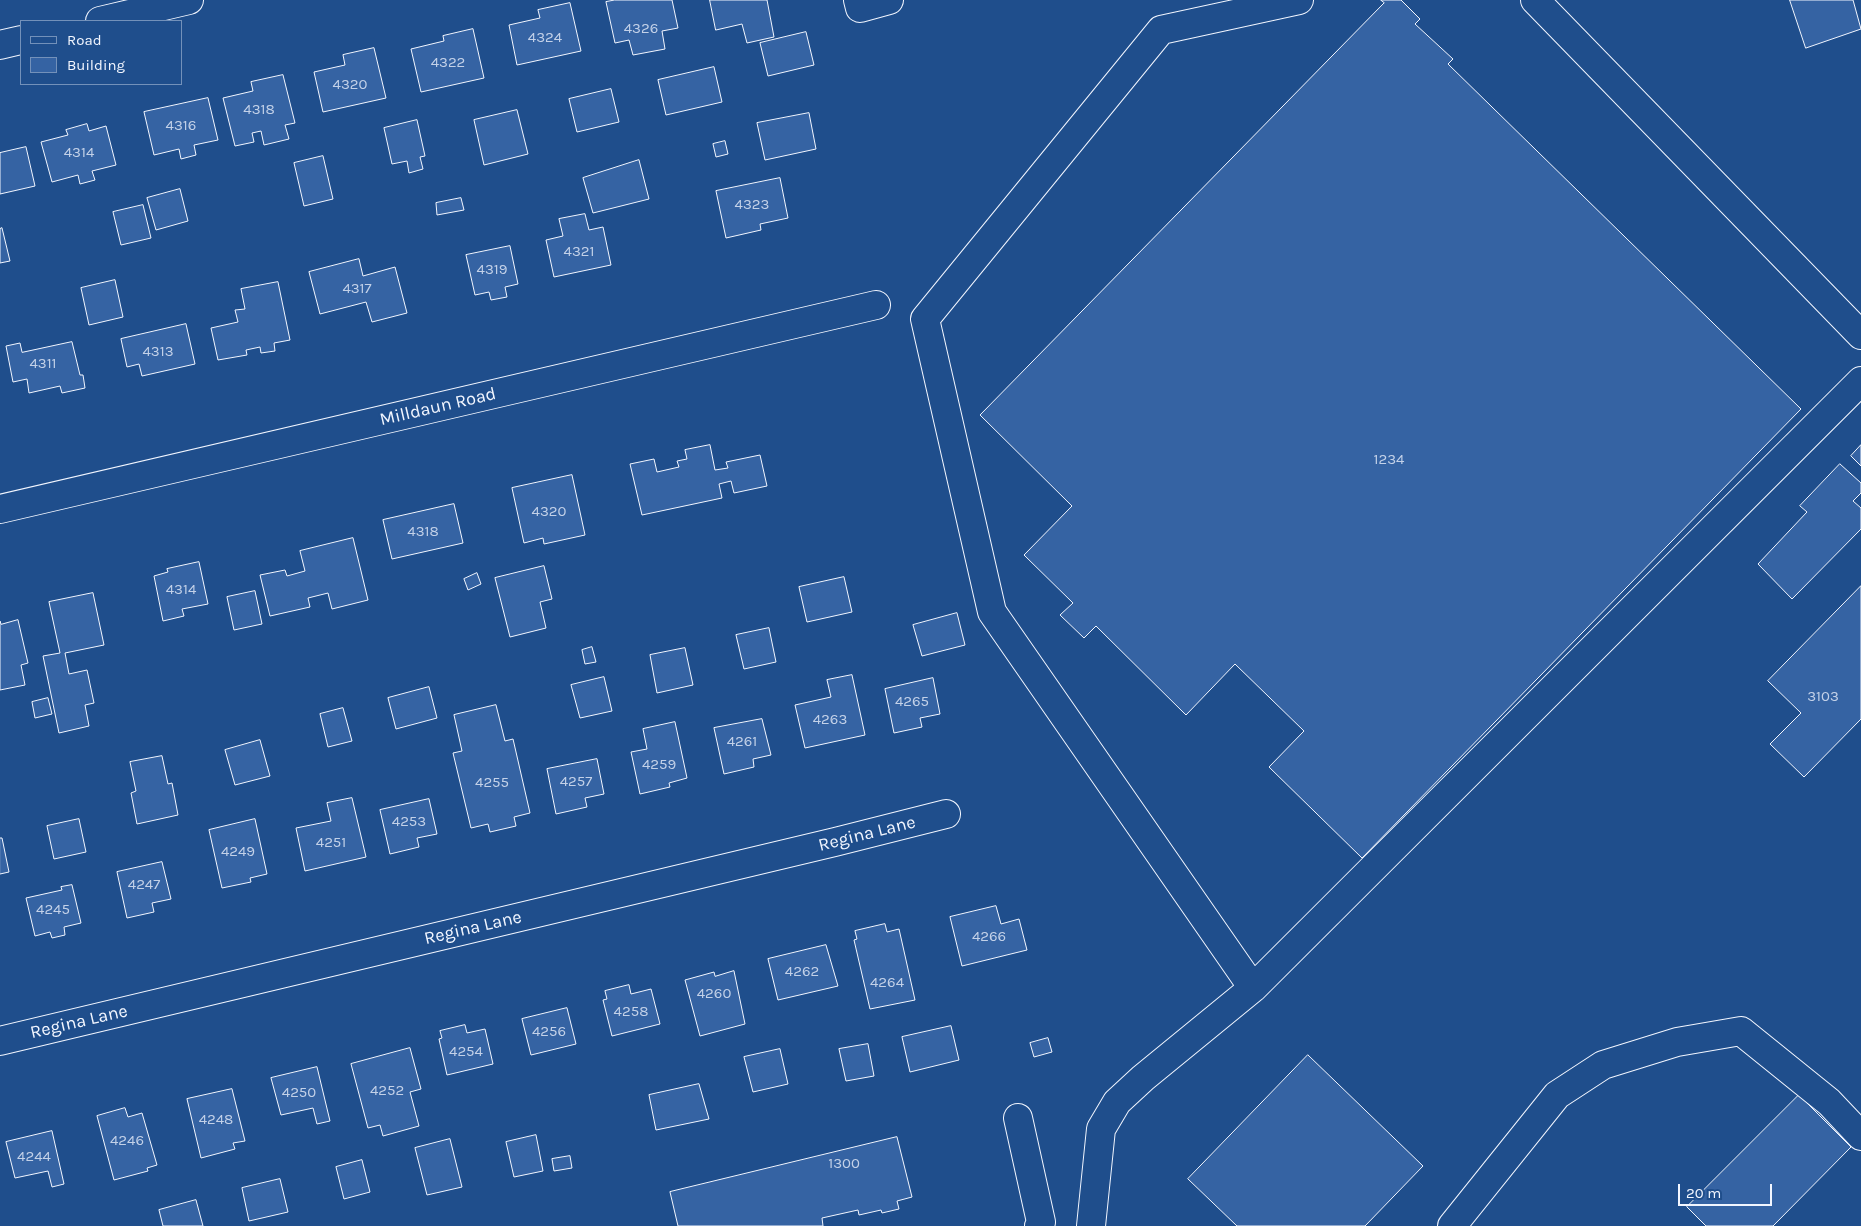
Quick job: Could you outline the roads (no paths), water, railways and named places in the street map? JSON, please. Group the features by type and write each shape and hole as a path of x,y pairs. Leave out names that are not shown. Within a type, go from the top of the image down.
{"street":[{"path":"104,20 189,0"},
{"path":"858,0 860,8 889,0"},
{"path":"1253,988 992,612 925,319 1161,30 1299,0"},
{"path":"1535,0 1861,335"},
{"path":"0,45 20,40"},
{"name":"Milldaun Road","path":"0,509 876,305"},
{"path":"1091,1226 1101,1129 1117,1102 1143,1078 1253,988 1861,381"},
{"name":"Regina Lane","path":"0,1041 946,814"},
{"path":"1452,1226 1557,1095 1603,1065 1677,1042 1741,1031 1829,1102 1861,1136"},
{"path":"1018,1118 1041,1222 1039,1226"}]}
